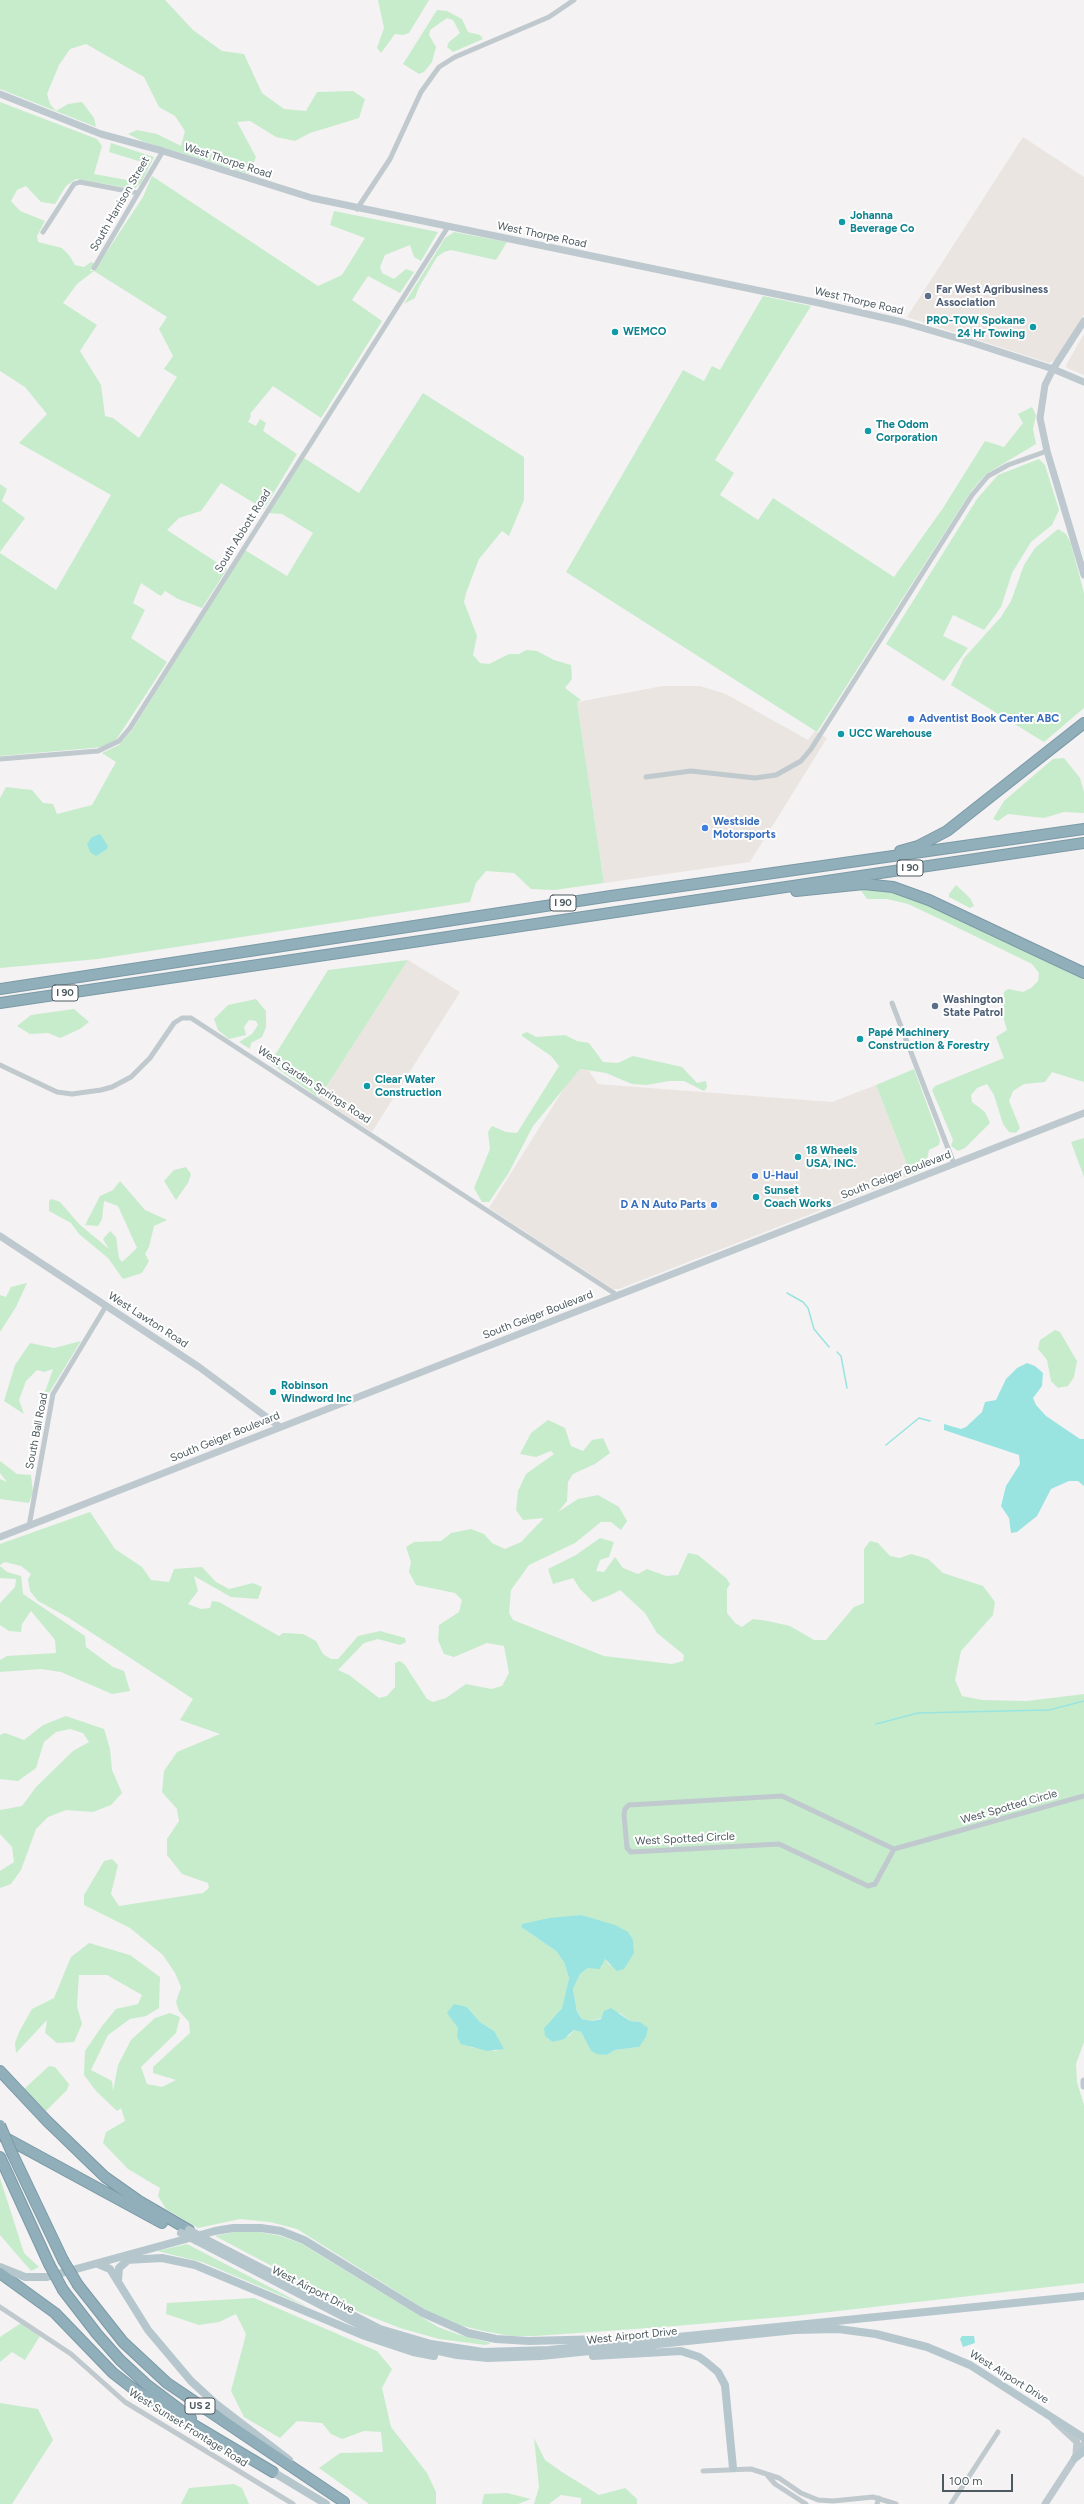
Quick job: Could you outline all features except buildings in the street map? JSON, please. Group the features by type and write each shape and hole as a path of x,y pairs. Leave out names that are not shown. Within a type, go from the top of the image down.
{"highway":[{"path":"868,861 918,846 947,831 1084,723"},
{"name":"I 90","path":"0,989 604,897 868,861 1084,829"},
{"name":"I 90","path":"0,1003 736,893 1084,843"},
{"path":"736,893 778,893 864,884 893,888 929,900 1084,973"},
{"path":"0,982 43,982"},
{"path":"0,2071 47,2121 105,2176 185,2232"},
{"name":"US 2","path":"0,2125 63,2260 78,2285 123,2342 167,2383 346,2503"},
{"path":"0,2135 185,2232"},
{"name":"US 2","path":"0,2157 49,2264 63,2290 97,2334 146,2384 196,2421 273,2472"},
{"path":"0,2272 55,2313 113,2373 135,2390 273,2472"}],"main road":[{"path":"0,2272 19,2279 44,2281 215,2231 233,2228 261,2228 282,2231 304,2240 423,2313 468,2333 496,2339 529,2342 655,2339"},
{"name":"West Airport Drive","path":"185,2232 205,2239 364,2322 393,2333 431,2344 476,2351 508,2352 655,2339 1084,2296"},
{"name":"West Airport Drive","path":"185,2232 197,2241 380,2335 443,2352 510,2358 556,2355 795,2330 850,2330 908,2341 952,2356 988,2375 1084,2438"},
{"path":"0,2267 20,2275 42,2278 102,2264 128,2260 162,2258 195,2265 365,2336 413,2352 467,2360 510,2358"},
{"path":"120,2285 118,2271 120,2266 128,2260"},
{"path":"102,2264 120,2285 150,2334 191,2380 216,2404 346,2503"},
{"path":"556,2355 591,2356 681,2352 699,2357 718,2372 724,2385 733,2468"},
{"path":"1075,2458 1084,2451"},
{"name":"US 2","path":"273,2472 326,2504"}],"street":[{"path":"357,209 390,159 421,92 439,67 455,57 549,17 574,0"},
{"name":"West Thorpe Road","path":"0,94 66,122 163,151 272,187 357,209 838,307 967,341 1052,369 1084,382"},
{"name":"South Harrison Street","path":"94,268 163,151"},
{"path":"43,232 74,184 80,182 138,193"},
{"name":"South Abbott Road","path":"0,760 98,751 119,741 134,721 448,227"},
{"path":"1084,321 1052,369 1042,400 1040,418 1047,451 1084,575"},
{"path":"646,777 692,771 755,778 776,775 801,761 811,749 972,494 988,476 1008,465 1047,451"},
{"path":"892,1004 954,1164"},
{"name":"West Garden Springs Road","path":"0,1065 57,1092 72,1094 101,1090 117,1085 131,1077 150,1058 174,1022 182,1018 191,1018 617,1296"},
{"name":"South Geiger Boulevard","path":"0,1537 1084,1113"},
{"name":"West Lawton Road","path":"0,1236 199,1367 280,1427"},
{"name":"South Ball Road","path":"29,1526 53,1394 106,1306"},
{"name":"West Spotted Circle","path":"894,1849 876,1884 868,1886 779,1844 631,1852 627,1848 624,1814 625,1809 629,1805 782,1796 894,1849 1084,1796"},
{"path":"1084,2081 1084,2086"},
{"name":"West Sunset Frontage Road","path":"0,2307 71,2354 125,2402 293,2504"},
{"path":"1049,2415 1077,2442 1075,2458"},
{"path":"951,2504 998,2432"},
{"path":"1045,2504 1084,2444"},
{"path":"703,2471 733,2468 751,2469 767,2476 780,2478 817,2502 860,2497 878,2498 896,2504"},
{"path":"767,2476 775,2484 806,2504"},
{"path":"877,2504 878,2498"}],"shaded area":[{"path":"1023,137 1084,177 1084,315 1056,359 1049,363 907,317"},
{"path":"1084,334 1084,375 1067,368 1066,365"},
{"path":"663,686 700,686 726,694 808,740 815,731 827,738 750,862 604,883 577,702"},
{"path":"408,960 460,992 372,1132 319,1098"},
{"path":"580,1069 589,1071 598,1084 832,1102 876,1085 911,1175 619,1289 613,1289 489,1208 568,1082"}],"green space":[{"path":"0,0 165,0 193,30 222,51 244,54 262,93 284,109 306,111 317,92 353,91 365,99 359,118 310,133 295,141 276,137 250,121 237,122 256,157 249,174 142,141 128,134 137,130 157,134 181,146 185,131 175,116 159,107 144,77 86,44 70,49 59,65 47,94 50,104 56,111 68,104 82,102 94,118 96,127 0,89"},
{"path":"378,0 429,0 409,33 403,35 395,34 381,53 377,48 384,28"},
{"path":"437,10 447,11 462,19 468,32 480,35 483,39 453,52 447,47 449,42 460,33 453,20 447,18 430,30 429,35 436,47 432,62 424,72 419,74 403,64"},
{"path":"0,102 97,139 102,146 94,174 127,180 140,170 142,162 109,152 111,143 154,157 141,183 134,189 76,179 66,186 55,204 41,202 26,186 17,190 11,201 20,211 45,221 37,236 38,242 62,248 69,255 75,265 84,267 91,262 95,264 90,271 94,271 143,197 152,176 318,286 342,275 365,238 330,225 334,211 438,232 421,261 414,257 410,245 385,255 380,267 382,273 394,279 406,269 414,272 400,293 368,276 352,300 382,321 321,418 273,386 250,414 251,416 248,422 256,426 260,419 266,423 263,431 297,454 264,509 221,483 201,511 179,518 167,530 227,569 202,608 178,599 165,591 161,596 141,583 133,603 145,610 131,638 167,662 116,740 104,747 0,756 0,553 56,590 111,495 19,443 47,414 25,387 0,371","holes":["94,271 167,317 159,329 173,356 164,369 177,377 139,438 113,418 105,416 101,385 80,351 97,325 63,303 77,284"]},
{"path":"454,232 507,242 496,260 451,250 444,252 437,257 419,287 415,298 404,304 445,238"},
{"path":"763,296 811,306 715,460 734,473 720,495 758,520 773,498 894,577 943,508 985,441 1004,447 1023,423 1018,414 1032,407 1036,415 1033,429 1036,444 986,474 972,490 817,732 566,572 683,370 704,381 712,366 720,370"},
{"path":"423,393 524,457 524,500 509,536 502,531 479,559 466,593 464,602 477,636 473,655 480,663 489,664 509,654 519,654 526,650 537,651 554,660 571,665 572,679 565,688 581,700 577,702 604,883 554,890 531,889 514,873 486,871 476,883 470,902 98,959 0,968 0,798 6,787 32,790 43,803 53,804 57,814 92,805 116,762 102,753 119,745 132,730 245,550 287,576 313,533 282,514 269,513 304,458 359,493"},
{"path":"1039,459 1045,465 1059,510 1052,525 1031,542 1012,573 1001,607 984,630 953,615 943,636 968,648 944,681 886,644 977,499 998,475"},
{"path":"0,484 7,489 2,501 25,518 0,552"},
{"path":"1058,529 1066,534 1071,544 1084,593 1084,708 1044,742 951,685 964,658 1001,617 1011,601 1024,565 1035,548"},
{"path":"1064,758 1080,778 1084,792 1084,813 1064,812 1044,818 1008,814 998,821 993,819 1004,801 1053,759"},
{"path":"956,885 970,898 974,906 970,908 949,897 949,894"},
{"path":"860,889 883,890 934,906 1084,980 1084,1082 1052,1072 1045,1082 1024,1084 1013,1091 1009,1101 1020,1128 1016,1133 1009,1132 1003,1124 994,1095 987,1084 977,1088 971,1095 972,1102 985,1112 990,1123 965,1148 958,1151 951,1146 953,1140 932,1090 935,1086 1004,1058 996,1037 1007,1030 1003,1016 1004,992 1008,989 1023,992 1031,988 1038,981 1039,973 1032,964 908,904 887,899 867,899"},
{"path":"408,960 319,1098 270,1063 328,970"},
{"path":"256,999 266,1011 266,1027 262,1037 251,1043 250,1049 239,1042 252,1034 258,1025 256,1021 249,1020 244,1027 246,1035 229,1039 218,1030 214,1019 228,1005"},
{"path":"74,1009 89,1022 80,1029 60,1038 48,1033 30,1034 17,1026 31,1015"},
{"path":"527,1032 536,1037 565,1035 577,1041 589,1043 603,1062 618,1063 633,1056 682,1067 697,1083 706,1081 707,1087 704,1091 684,1081 669,1081 647,1085 632,1084 606,1073 580,1069 533,1126 508,1174 489,1202 482,1202 474,1188 490,1149 488,1132 492,1126 506,1132 517,1133 559,1066 551,1056 522,1036 522,1034"},
{"path":"914,1069 940,1140 939,1145 929,1150 925,1169 911,1175 876,1085"},
{"path":"1084,1138 1084,1177 1071,1142"},
{"path":"186,1167 191,1174 188,1183 176,1200 164,1181 174,1170"},
{"path":"120,1181 145,1210 167,1220 154,1226 149,1247 145,1254 149,1261 142,1273 123,1279 108,1258 79,1234 71,1223 49,1211 49,1201 52,1199 60,1202 79,1224 109,1249 103,1239 110,1231 116,1237 119,1258 122,1262 137,1248 118,1206 104,1201 102,1219 98,1226 85,1225 100,1196 113,1190"},
{"path":"27,1283 16,1307 0,1332 0,1295 6,1297 11,1287"},
{"path":"1055,1330 1060,1332 1077,1361 1074,1377 1068,1386 1058,1388 1051,1381 1047,1360 1038,1349 1040,1340"},
{"path":"81,1341 49,1393 45,1392 53,1369 44,1372 37,1370 26,1381 19,1400 24,1414 4,1401 15,1365 30,1343 54,1348"},
{"path":"548,1420 565,1428 571,1446 583,1451 592,1440 603,1438 610,1453 595,1464 573,1474 568,1482 567,1501 558,1512 578,1499 598,1495 619,1507 627,1521 621,1530 611,1522 601,1522 575,1543 529,1565 511,1590 509,1613 513,1620 604,1656 672,1664 683,1661 684,1655 657,1633 645,1613 620,1590 593,1602 580,1589 573,1578 553,1584 548,1569 576,1555 600,1538 614,1542 609,1557 600,1560 596,1571 604,1572 615,1557 623,1568 638,1574 647,1569 666,1576 678,1575 688,1553 698,1555 726,1578 730,1584 727,1589 727,1613 735,1623 742,1627 753,1619 768,1621 790,1626 814,1640 826,1640 854,1607 864,1603 864,1549 870,1541 878,1543 890,1556 900,1558 911,1554 928,1559 943,1573 983,1586 995,1602 993,1615 961,1651 955,1680 962,1696 982,1700 1027,1701 1084,1694 1084,2042 1076,2064 1077,2082 1084,2105 1084,2283 794,2316 663,2327 535,2336 511,2336 483,2331 455,2324 426,2310 297,2229 270,2222 240,2219 198,2228 166,2209 158,2196 160,2188 128,2169 103,2143 106,2132 125,2121 121,2108 117,2111 96,2091 84,2075 85,2051 102,2026 116,2009 138,2004 142,1995 107,1975 79,1975 77,2006 82,2024 74,2042 57,2043 45,2033 47,2020 16,2053 15,2043 19,2032 32,2009 54,1998 71,1957 89,1943 130,1955 160,1977 159,2008 146,2016 130,2019 108,2035 91,2070 112,2081 113,2091 118,2065 131,2040 155,2018 170,2013 180,2017 176,2033 141,2067 147,2084 162,2087 176,2080 153,2073 153,2067 190,2033 189,2022 179,2011 176,2002 181,1987 175,1973 163,1955 130,1928 84,1905 84,1895 104,1861 112,1859 118,1865 111,1894 119,1906 203,1893 209,1888 208,1883 182,1874 167,1855 167,1839 179,1821 177,1809 162,1792 164,1771 177,1752 220,1734 180,1720 193,1699 69,1618 38,1601 30,1591 28,1579 31,1574 21,1566 5,1562 0,1565 0,1544 90,1512 115,1549 142,1567 151,1580 169,1582 174,1569 202,1567 216,1582 229,1589 253,1583 262,1587 258,1599 231,1597 194,1576 198,1591 188,1604 201,1609 210,1608 212,1601 219,1602 279,1636 283,1633 303,1634 316,1641 323,1654 331,1659 338,1659 358,1636 380,1631 405,1638 406,1642 400,1645 378,1639 364,1643 338,1670 349,1675 379,1698 387,1696 395,1687 395,1663 400,1661 405,1665 427,1699 433,1702 446,1698 466,1684 491,1689 502,1686 509,1673 504,1646 487,1643 454,1657 444,1654 438,1640 439,1625 459,1612 462,1600 455,1593 416,1585 409,1572 411,1562 406,1547 414,1542 441,1541 451,1533 471,1529 484,1534 492,1543 505,1549 521,1542 544,1518 523,1520 516,1510 518,1491 526,1474 554,1454 551,1451 536,1457 520,1454 531,1433","holes":["581,1915 598,1921 611,1967 605,1959 602,1962 602,1967 588,1968 580,1974 573,1989 577,2012 582,2019 591,2021 620,2013 630,2021 640,2022 639,2047 615,2050 607,2055 591,2051 581,2032 574,2030 570,2035 553,2042 544,2028 562,2008 569,1978 564,1962 556,1951 521,1927 522,1924","467,2007 480,2022 494,2031 497,2051 470,2047 453,2020"]},
{"path":"0,1461 17,1474 31,1475 33,1492 29,1503 0,1499 0,1479 7,1482 0,1473"},
{"path":"0,1566 7,1572 21,1576 23,1594 85,1636 86,1647 113,1667 124,1671 130,1691 112,1694 61,1672 41,1669 0,1672 0,1660 7,1656 56,1653 55,1640 31,1611 22,1624 21,1632 9,1631 0,1625 0,1603 15,1587 16,1579 0,1578"},
{"path":"66,1716 104,1729 110,1749 112,1770 122,1793 111,1805 93,1812 66,1810 48,1817 36,1829 21,1870 11,1884 0,1888 0,1871 14,1862 12,1847 0,1834 0,1810 22,1806 36,1787 73,1751 89,1742 83,1733 70,1729 56,1732 44,1742 36,1768 18,1781 0,1779 0,1735 5,1733 24,1740 43,1725"},
{"path":"49,2066 55,2067 69,2084 67,2090 46,2111 24,2089"},
{"path":"0,2178 24,2253 39,2267 31,2271 0,2235"},
{"path":"234,2232 259,2232 281,2236 302,2244 438,2327 457,2334 491,2343 486,2345 439,2339 400,2328 359,2312 215,2236"},
{"path":"187,2244 308,2307 202,2262 157,2251"},
{"path":"254,2298 377,2351 392,2369 382,2388 391,2427 427,2473 436,2492 436,2504 369,2504 319,2468 340,2453 383,2452 381,2432 364,2431 342,2439 331,2434 322,2423 297,2421 280,2438 244,2417 231,2391 246,2334 236,2314 219,2322 199,2325 166,2314 167,2303"},
{"path":"21,2323 40,2336 25,2360 12,2352 0,2362 0,2337"},
{"path":"0,2403 38,2409 53,2440 12,2504 0,2504"},
{"path":"534,2438 545,2460 562,2472 599,2495 625,2488 637,2499 637,2504 581,2504 581,2498 561,2495 549,2504 534,2504 539,2487"},
{"path":"234,2484 242,2488 249,2504 181,2504 189,2488"},
{"path":"507,2493 531,2499 518,2504 482,2504 484,2494"}],"water":[{"path":"100,834 108,846 107,849 96,856 90,852 87,844 92,837"},
{"path":"1027,1363 1035,1366 1043,1373 1042,1386 1033,1398 1036,1405 1046,1416 1080,1439 1084,1439 1084,1486 1078,1481 1069,1481 1051,1489 1037,1516 1017,1532 1011,1533 1009,1518 1001,1506 1006,1486 1020,1464 1019,1455 944,1430 944,1424 961,1429 966,1427 982,1412 985,1402 996,1400 1006,1379 1017,1368"},
{"path":"581,1915 615,1925 628,1932 633,1940 634,1953 624,1969 617,1971 605,1959 600,1969 588,1968 580,1974 573,1989 577,2012 582,2019 592,2021 601,2019 604,2011 611,2008 630,2021 640,2022 648,2028 646,2037 639,2047 615,2050 607,2055 597,2054 591,2051 581,2032 574,2030 564,2039 553,2042 545,2036 544,2028 562,2008 569,1978 564,1962 556,1951 521,1927 522,1924 549,1918"},
{"path":"454,2004 467,2007 480,2022 494,2031 504,2049 487,2051 461,2044 457,2037 458,2028 447,2013"},
{"path":"962,2336 974,2336 975,2343 963,2347 960,2339"}],"waterway":[{"path":"787,1293 803,1302 808,1308 814,1329 829,1347"},
{"path":"837,1352 841,1356 847,1388"},
{"path":"886,1445 919,1418 930,1421"},
{"path":"876,1724 918,1713 1049,1710 1084,1701"}],"place":[{"name":"Johanna Beverage Co","path":"842,222"},
{"name":"Far West Agribusiness Association","path":"928,296"},
{"name":"PRO-TOW Spokane 24 Hr Towing","path":"1033,327"},
{"name":"WEMCO","path":"615,332"},
{"name":"The Odom Corporation","path":"868,431"},
{"name":"Adventist Book Center ABC","path":"911,719"},
{"name":"UCC Warehouse","path":"841,734"},
{"name":"Westside Motorsports","path":"705,828"},
{"name":"Washington State Patrol","path":"935,1006"},
{"name":"Papé Machinery Construction & Forestry","path":"860,1039"},
{"name":"Clear Water Construction","path":"367,1086"},
{"name":"18 Wheels USA, INC.","path":"798,1157"},
{"name":"U-Haul","path":"755,1176"},
{"name":"Sunset Coach Works","path":"756,1197"},
{"name":"D A N Auto Parts","path":"714,1205"},
{"name":"Robinson Windword Inc","path":"273,1392"}]}
